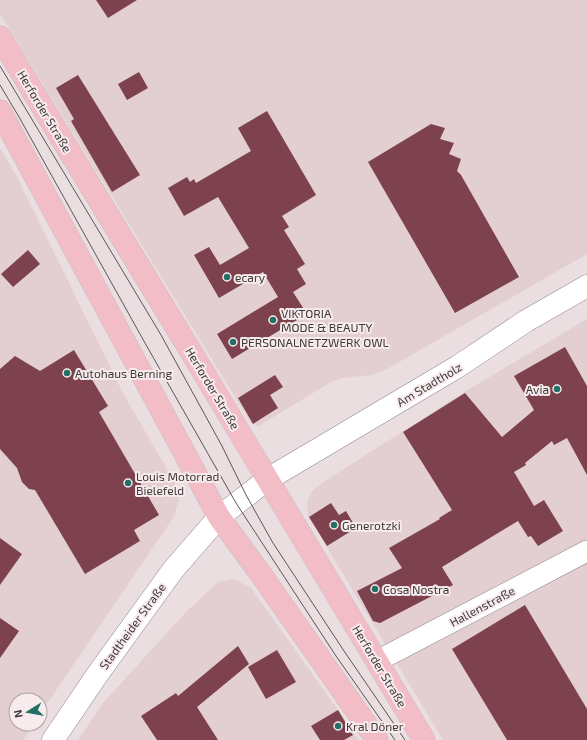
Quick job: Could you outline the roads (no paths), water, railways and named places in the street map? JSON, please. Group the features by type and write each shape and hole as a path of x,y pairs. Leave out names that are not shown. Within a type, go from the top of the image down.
{"main road":[{"name":"Herforder Straße","path":"0,37 424,740"},
{"path":"0,111 219,517 377,740"}],"street":[{"name":"Am Stadtholz","path":"219,517 268,480 457,367 526,321 587,286"},
{"name":"Stadtheider Straße","path":"52,740 173,570 219,517"},
{"name":"Hallenstraße","path":"377,661 587,551"}],"tram line":[{"path":"0,66 161,335 273,543 405,740"},
{"path":"0,85 236,503 336,656 395,740"}],"place":[{"name":"ecary","path":"227,277"},
{"name":"VIKTORIA MODE & BEAUTY","path":"273,320"},
{"name":"PERSONALNETZWERK OWL","path":"233,342"},
{"name":"Autohaus Berning","path":"67,373"},
{"name":"Avia","path":"557,389"},
{"name":"Louis Motorrad Bielefeld","path":"128,483"},
{"name":"Generotzki","path":"334,525"},
{"name":"Cosa Nostra","path":"375,589"},
{"name":"Kral Döner","path":"338,726"}]}
